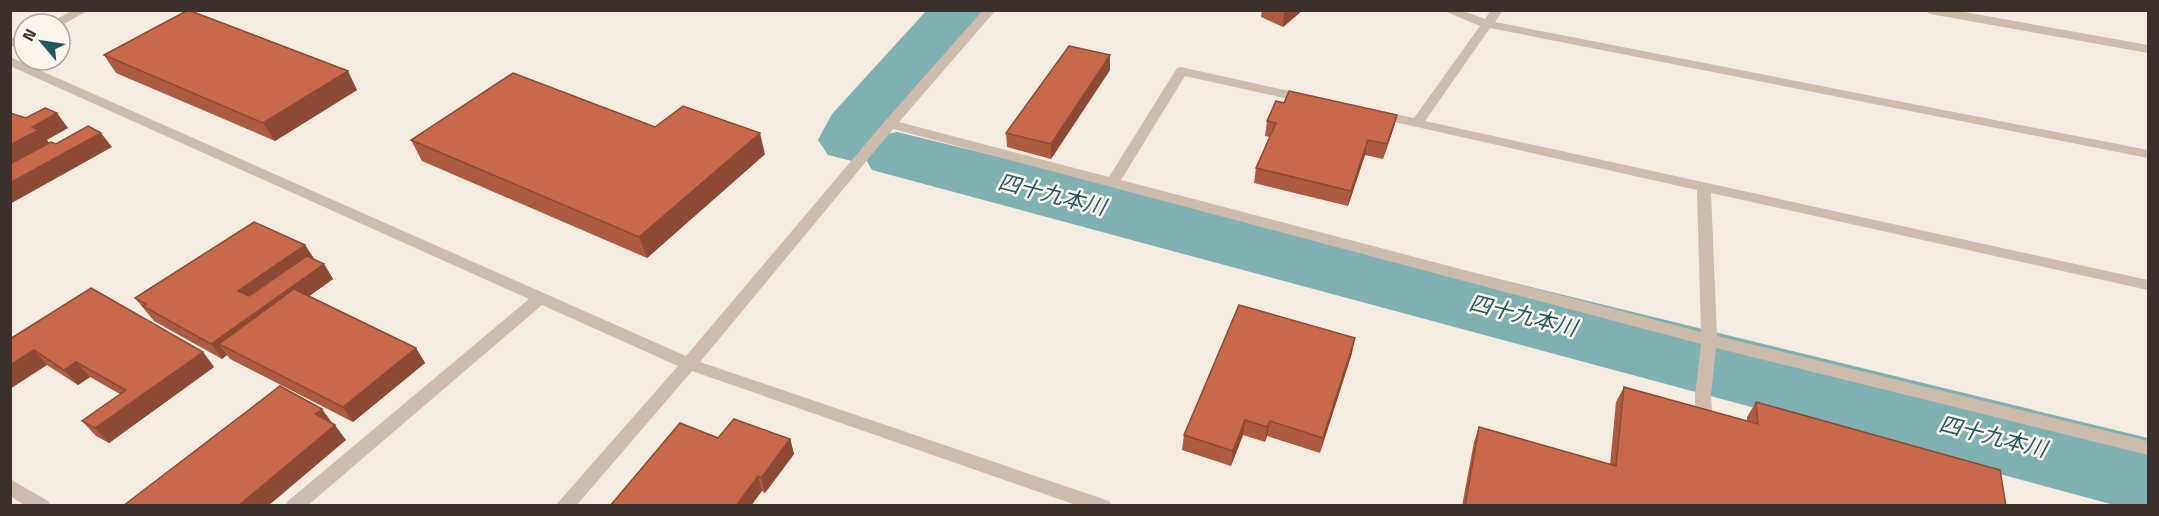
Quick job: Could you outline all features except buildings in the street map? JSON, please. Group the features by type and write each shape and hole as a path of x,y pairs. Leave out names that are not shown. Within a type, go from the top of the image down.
{"street":[{"path":"564,506 689,364 990,10"},
{"path":"1448,10 1487,24 2148,154"},
{"path":"1417,123 1497,10"},
{"path":"1930,10 1976,15 2148,49"},
{"path":"10,61 689,364 1103,506"},
{"path":"1112,183 1180,71 1316,101"},
{"path":"1361,111 2148,285"},
{"path":"891,124 1709,340 2148,448"},
{"path":"1704,186 1709,340 1703,395 1705,450"},
{"path":"294,506 540,298"},
{"path":"10,486 42,506"}],"waterway":[{"name":"四十九本川","path":"852,140 856,129 960,10"},
{"name":"四十九本川","path":"897,154 2148,476"}]}
